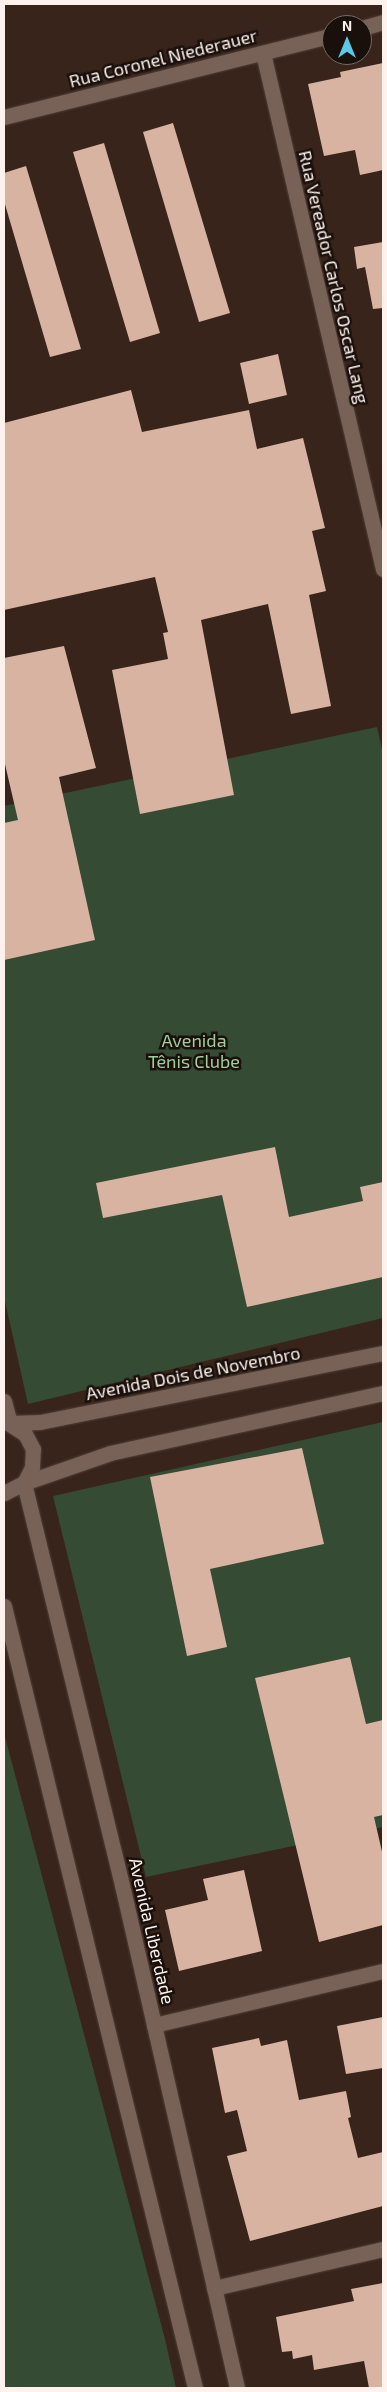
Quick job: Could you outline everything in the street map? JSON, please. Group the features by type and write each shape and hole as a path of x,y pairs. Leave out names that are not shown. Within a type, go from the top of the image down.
{"street":[{"name":"Rua Coronel Niederauer","path":"4,117 322,37"},
{"name":"Rua Vereador Carlos Oscar Lang","path":"263,52 383,569"},
{"name":"Avenida Dois de Novembro","path":"7,1423 40,1422 383,1353"},
{"path":"4,1493 24,1483 110,1453 383,1393"},
{"path":"4,1401 7,1423 24,1434 33,1449 32,1467 24,1483"},
{"name":"Avenida Liberdade","path":"24,1483 154,2025 237,2388"},
{"path":"4,1606 194,2388"},
{"path":"154,2025 383,1971"},
{"path":"214,2288 383,2249"}],"green space":[{"name":"Avenida Tênis Clube","path":"377,727 383,754 383,1318 28,1404 4,1297 4,806"},
{"path":"383,1422 383,1827 146,1877 53,1496"},
{"path":"4,1733 165,2339 176,2388 4,2388"}],"building":[{"path":"383,63 383,170 360,175 355,150 324,156 308,84 341,77 340,72"},
{"path":"173,123 230,313 199,322 143,132"},
{"path":"104,143 160,333 130,342 73,152"},
{"path":"26,166 81,349 50,357 4,201 4,173"},
{"path":"383,242 383,308 373,309 365,267 357,269 354,247"},
{"path":"278,354 287,395 249,404 240,363"},
{"path":"131,390 142,432 249,410 257,449 303,438 325,528 312,531 326,591 309,595 331,706 291,714 268,604 201,620 234,795 140,814 112,670 168,659 163,633 168,632 155,577 4,610 4,423"},
{"path":"64,646 96,768 59,777 95,940 4,960 4,823 18,820 4,760 4,658"},
{"path":"275,1147 289,1217 363,1201 360,1187 383,1182 383,1277 247,1307 222,1195 103,1218 96,1183"},
{"path":"302,1448 324,1544 210,1569 227,1647 187,1656 150,1477"},
{"path":"350,1657 366,1724 383,1720 383,1815 374,1817 383,1856 383,1925 319,1942 255,1678"},
{"path":"244,1870 262,1951 179,1971 165,1910 208,1900 203,1879"},
{"path":"383,2017 383,2068 346,2074 337,2026"},
{"path":"259,2038 261,2046 287,2040 299,2100 346,2091 351,2117 348,2118 358,2158 383,2152 383,2206 250,2241 227,2156 247,2151 237,2110 225,2113 212,2048"},
{"path":"383,2283 383,2388 369,2388 364,2361 314,2370 312,2355 293,2359 292,2351 282,2352 276,2317 354,2301 351,2289"}]}
